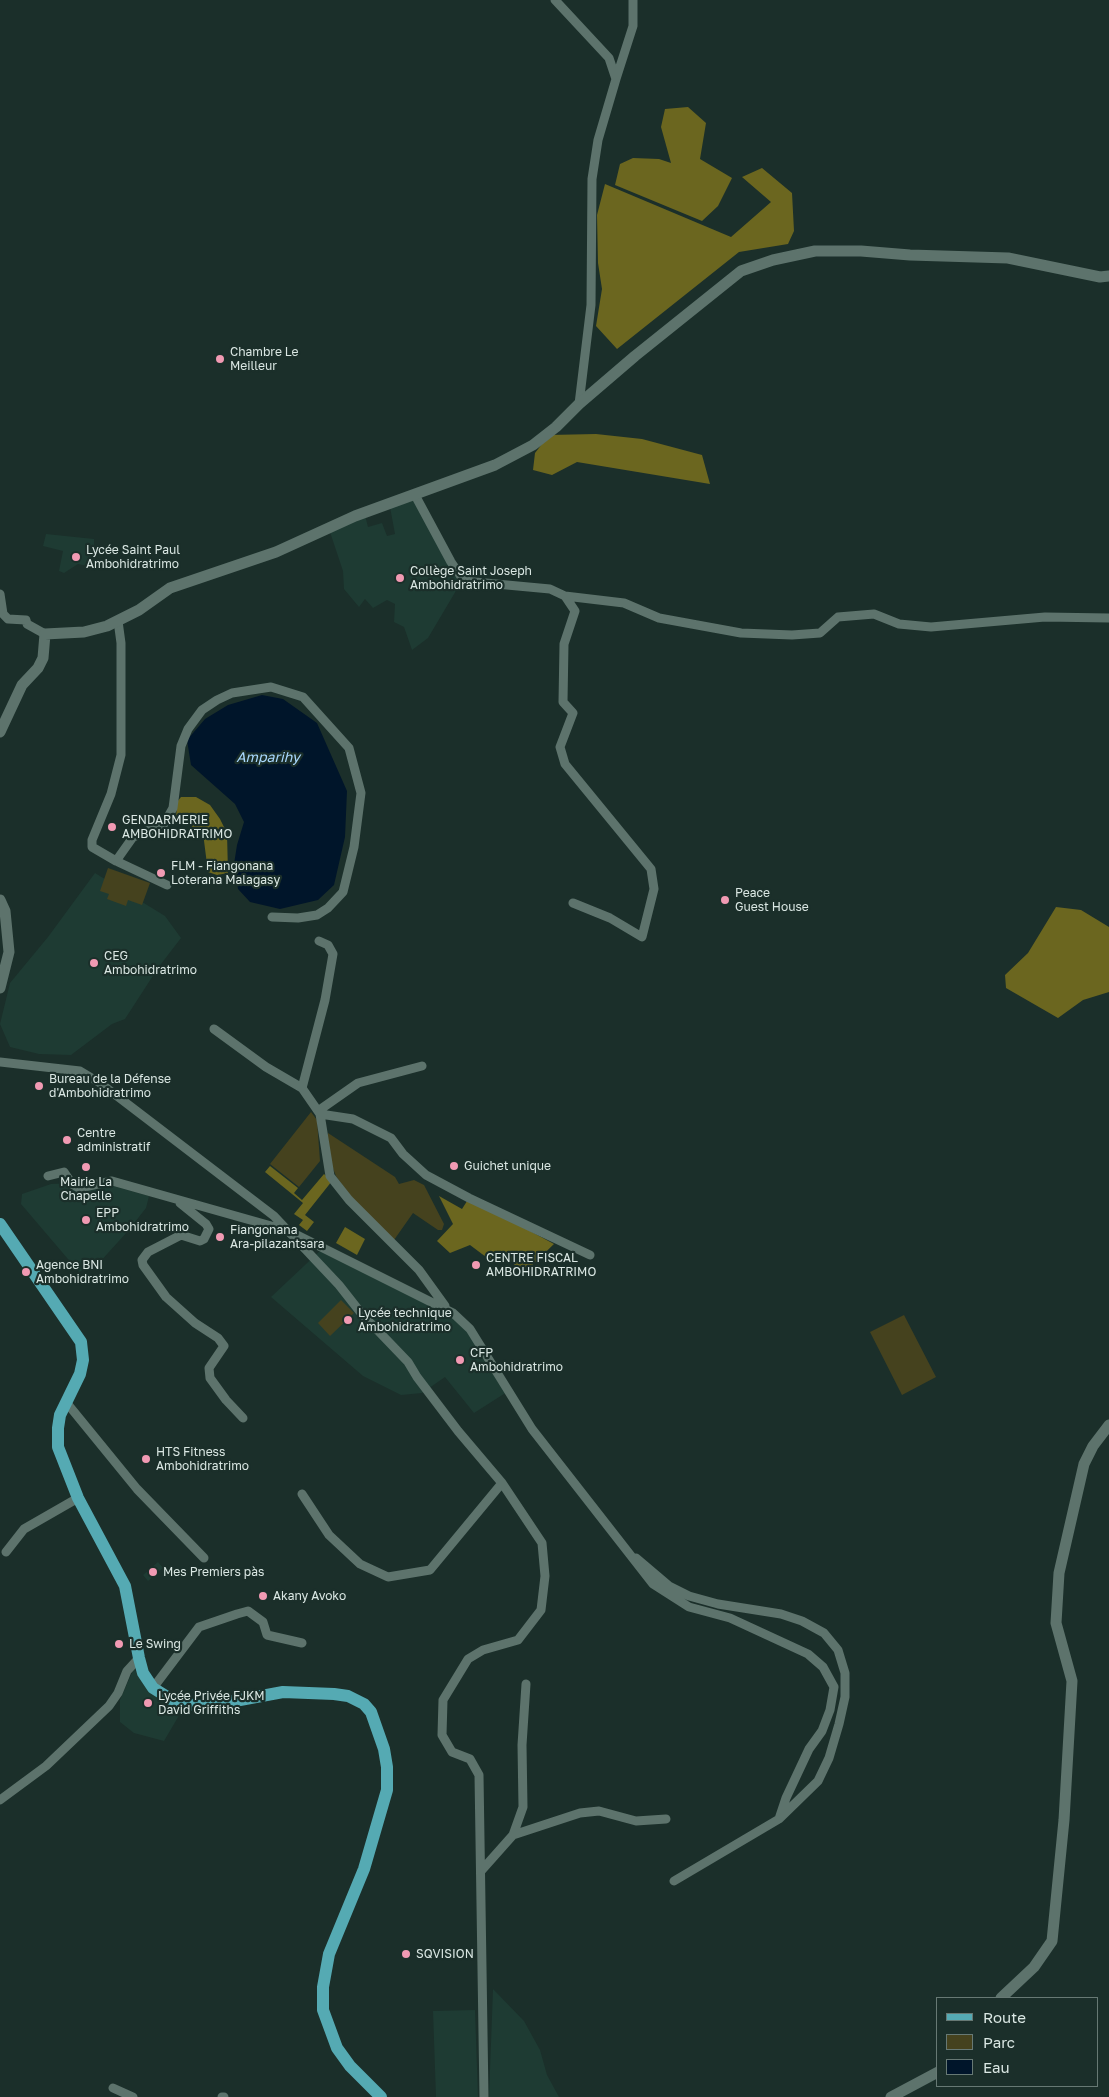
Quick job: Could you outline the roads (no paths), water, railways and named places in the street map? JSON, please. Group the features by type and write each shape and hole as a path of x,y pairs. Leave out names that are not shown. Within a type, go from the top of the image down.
{"main road":[{"path":"0,1224 81,1342 83,1360 80,1374 60,1414 58,1447 78,1498 125,1586 143,1673 153,1688 174,1702 198,1706 283,1692 334,1694 348,1696 364,1704 371,1712 384,1749 387,1767 387,1790 364,1869 329,1954 323,1987 323,2010 337,2048 350,2066 381,2097"}],"street":[{"path":"554,0 609,58 616,79"},
{"path":"579,404 591,305 592,179 598,140 633,26 633,0"},
{"path":"0,594 3,614 8,619 26,620 26,624 45,634 84,632 118,621 139,610 170,588 276,552 355,516 495,465 533,445 556,427 579,404 635,356 741,272 773,260 815,251 957,255 1008,258 1100,277 1109,276"},
{"path":"414,495 451,562 464,581 550,589 565,596 624,603 659,618 741,632 792,635 820,633 838,617 874,614 898,624 931,627 1045,617 1109,618"},
{"path":"565,596 575,611 564,644 563,702 573,713 560,747 565,764 651,869 654,890 642,937 610,918 573,903"},
{"path":"118,621 121,643 121,755 111,794 92,840 92,847 116,861 167,885"},
{"path":"0,732 22,685 38,668 43,658 45,634"},
{"path":"116,861 133,837 164,824 173,808 181,746 188,729 202,710 232,692 271,687 303,697 349,748 361,793 354,847 343,892 328,908 318,915 272,918"},
{"path":"0,900 5,911 10,952 0,988"},
{"path":"302,1088 325,1000 333,954 328,945 319,941"},
{"path":"214,1029 266,1067 302,1088 319,1113 330,1176 349,1200 419,1270 446,1307 470,1329 532,1429 653,1584 689,1607 730,1618 808,1654 823,1667 834,1687 830,1710 822,1731 809,1749 786,1798 779,1819"},
{"path":"0,1062 80,1071 274,1216 408,1362 417,1377 458,1431 502,1483 542,1543 545,1576 541,1610 518,1640 482,1650 468,1659 443,1700 442,1735 452,1752 470,1759 479,1775 484,2097"},
{"path":"319,1113 358,1083 422,1066"},
{"path":"319,1113 353,1119 391,1138 403,1154 426,1175 469,1198 590,1255"},
{"path":"48,1176 64,1172 72,1184 79,1188 112,1181 289,1231 446,1307"},
{"path":"176,1200 206,1224 209,1229 206,1235 200,1240 181,1235 148,1252 142,1260 143,1265 166,1297 195,1323 218,1338 224,1346 209,1368 210,1378 226,1400 243,1418"},
{"path":"66,1402 137,1489 204,1558"},
{"path":"1002,1997 1034,1967 1052,1941 1064,1820 1072,1681 1056,1623 1059,1573 1084,1464 1093,1446 1109,1425"},
{"path":"302,1494 329,1535 360,1564 388,1577 430,1570 502,1483"},
{"path":"6,1552 24,1530 78,1498"},
{"path":"628,1552 669,1586 689,1596 718,1604 780,1614 802,1621 824,1632 838,1650 845,1673 845,1697 829,1758 818,1781 779,1819 674,1881"},
{"path":"153,1688 199,1627 237,1614 248,1611 263,1622 267,1635 302,1643"},
{"path":"0,1800 46,1766 109,1706 118,1693 127,1671 139,1658"},
{"path":"481,1871 513,1835 523,1807 522,1745 526,1684"},
{"path":"513,1835 580,1813 599,1811 636,1820 666,1819"},
{"path":"891,2097 936,2073"},
{"path":"114,2088 133,2097"}],"water":[{"name":"Amparihy","path":"262,695 283,699 317,723 347,791 345,837 334,885 318,900 280,909 250,902 238,889 234,864 244,822 235,804 191,765 187,740 205,719 228,705"}],"place":[{"name":"Chambre Le Meilleur","path":"220,359"},
{"name":"Lycée Saint Paul Ambohidratrimo","path":"76,557"},
{"name":"Collège Saint Joseph Ambohidratrimo","path":"400,578"},
{"name":"GENDARMERIE AMBOHIDRATRIMO","path":"112,827"},
{"name":"FLM - Fiangonana Loterana Malagasy","path":"161,873"},
{"name":"Peace Guest House","path":"725,900"},
{"name":"CEG Ambohidratrimo","path":"94,963"},
{"name":"Bureau de la Défense d'Ambohidratrimo","path":"39,1086"},
{"name":"Centre administratif","path":"67,1140"},
{"name":"Guichet unique","path":"454,1166"},
{"name":"Mairie La Chapelle","path":"86,1167"},
{"name":"EPP Ambohidratrimo","path":"86,1220"},
{"name":"Fiangonana Ara-pilazantsara","path":"220,1237"},
{"name":"CENTRE FISCAL AMBOHIDRATRIMO","path":"476,1265"},
{"name":"Agence BNI Ambohidratrimo","path":"26,1272"},
{"name":"Lycée technique Ambohidratrimo","path":"348,1320"},
{"name":"CFP Ambohidratrimo","path":"460,1360"},
{"name":"HTS Fitness Ambohidratrimo","path":"146,1459"},
{"name":"Mes Premiers pàs","path":"153,1572"},
{"name":"Akany Avoko","path":"263,1596"},
{"name":"Le Swing","path":"119,1644"},
{"name":"Lycée Privée FJKM David Griffiths","path":"148,1703"},
{"name":"SQVISION","path":"406,1954"}]}
